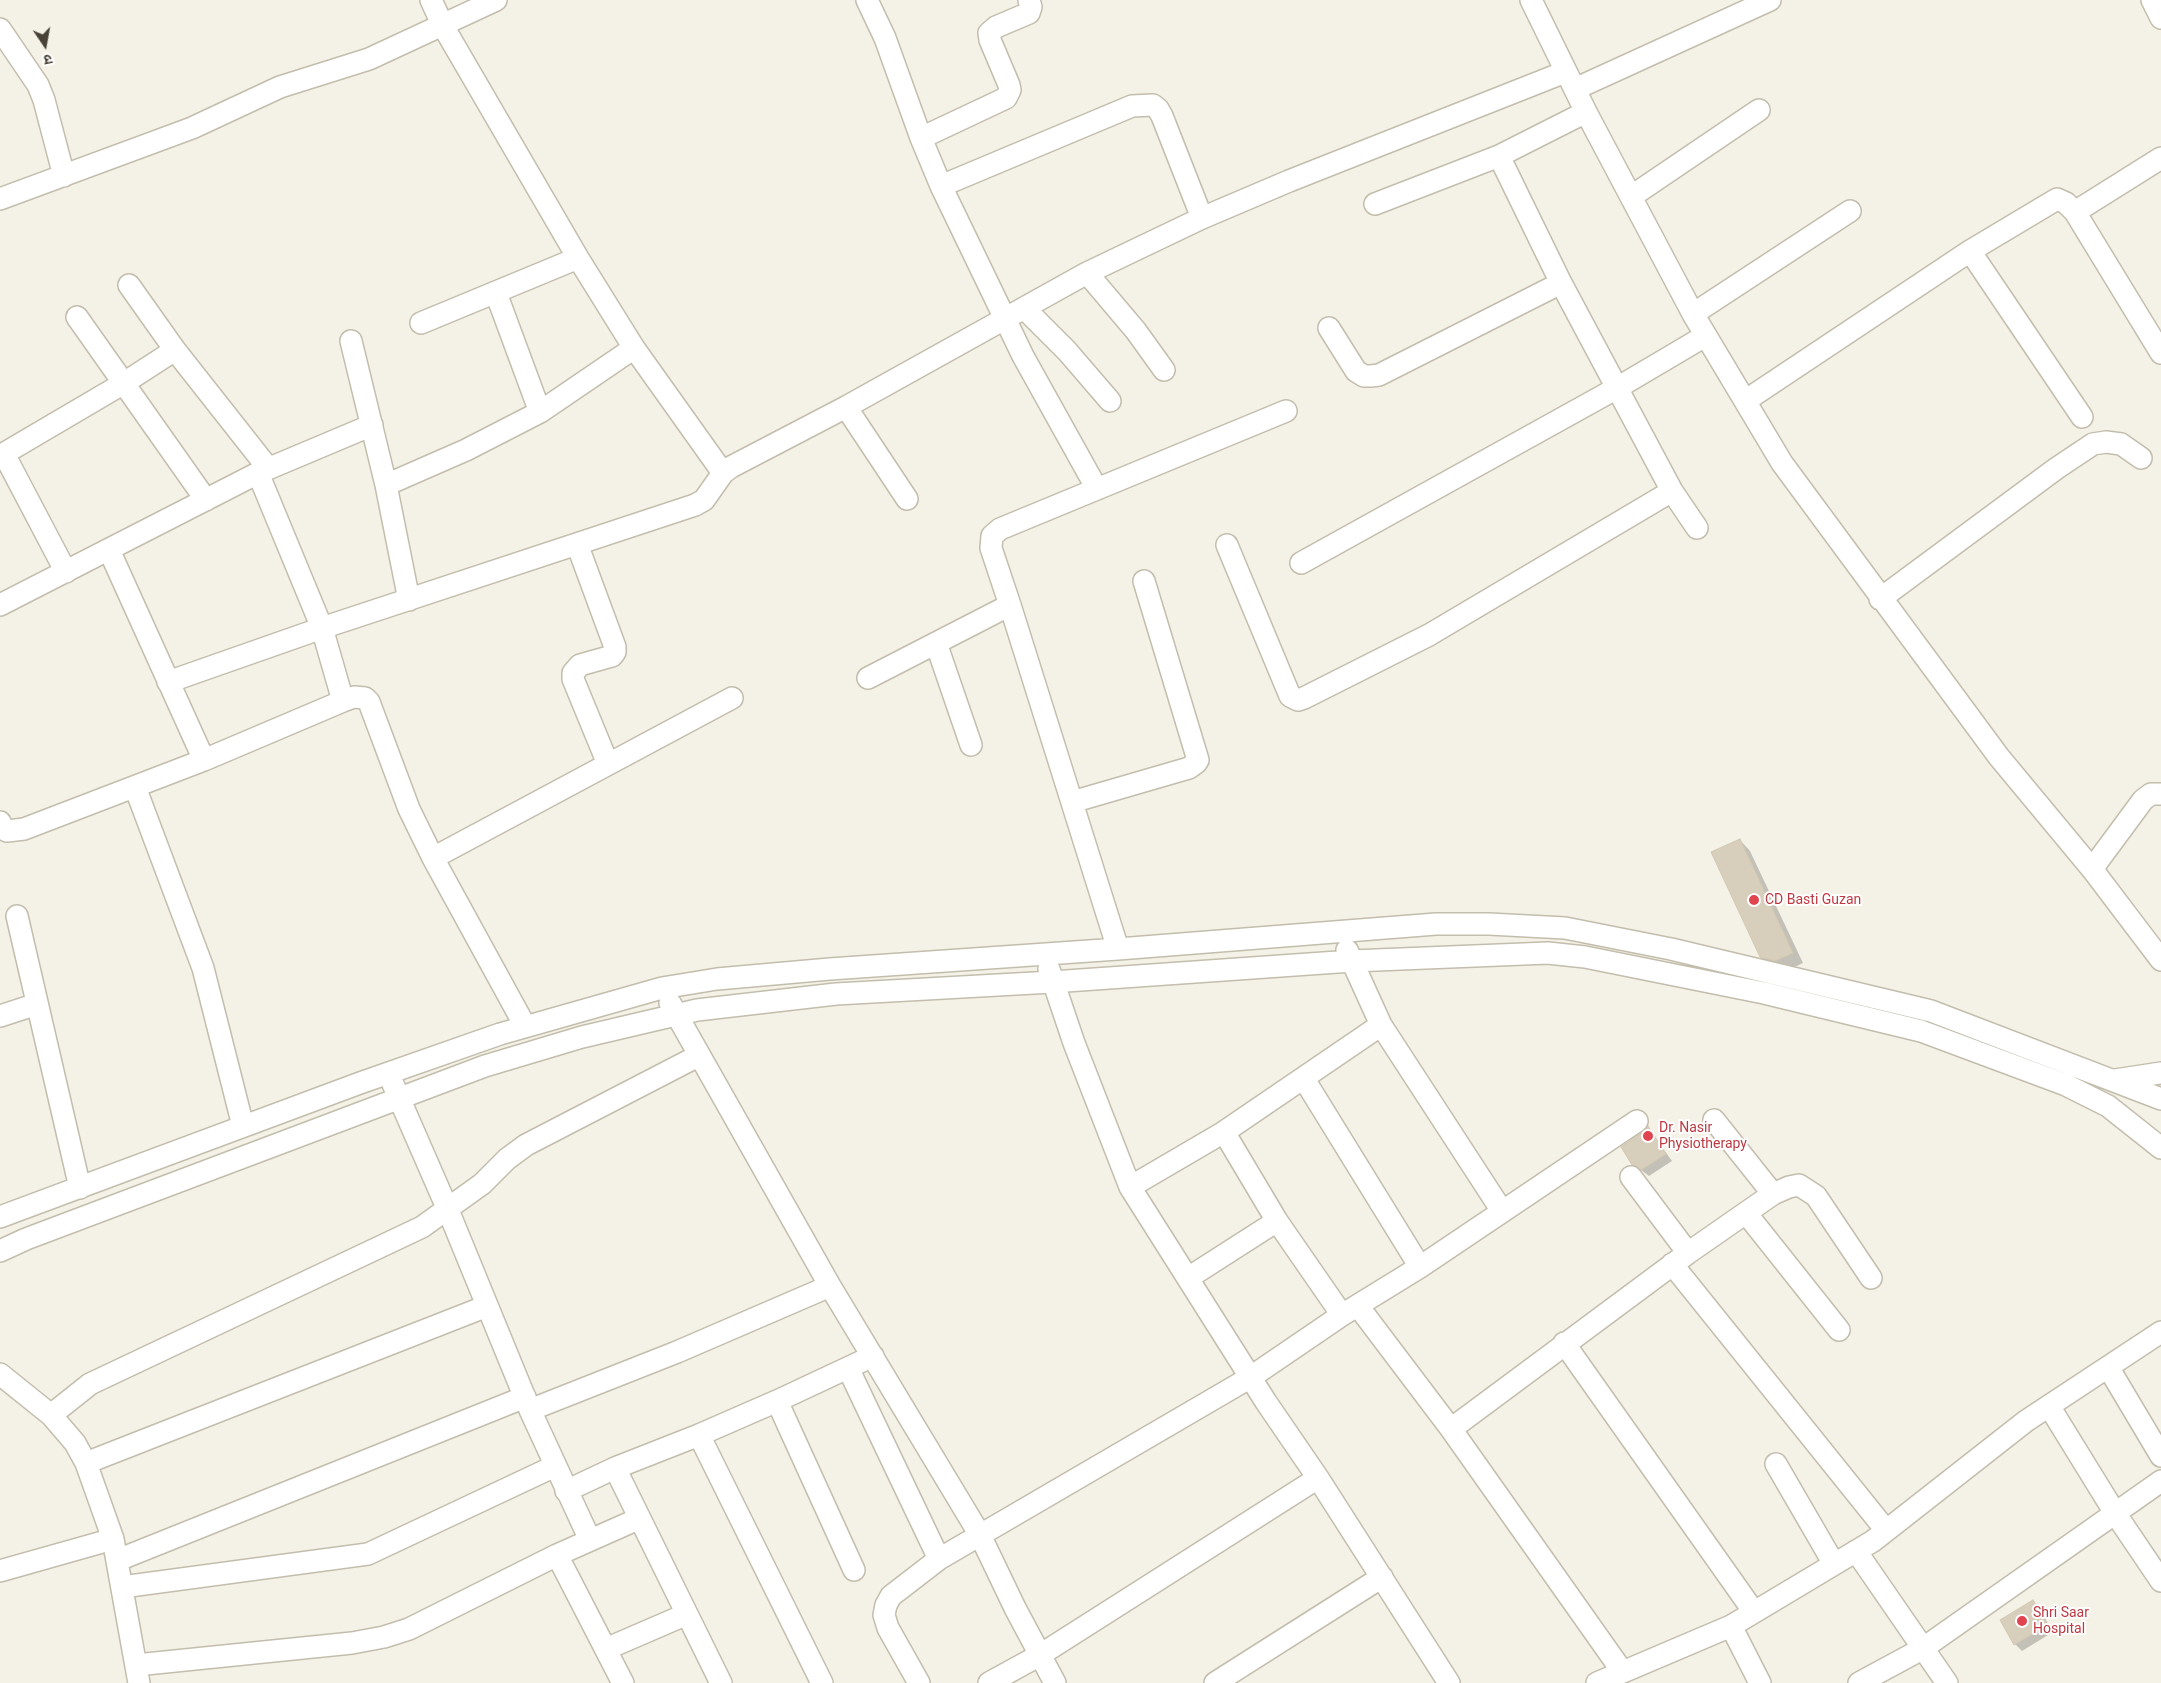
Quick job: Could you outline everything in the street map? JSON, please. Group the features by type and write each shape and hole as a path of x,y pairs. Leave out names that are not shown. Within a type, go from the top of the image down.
{"street":[{"path":"430,0 443,26 578,258 634,348 723,473"},
{"path":"0,199 192,128 280,87 369,59 496,0"},
{"path":"867,0 885,38 921,138 941,186 1033,375 1097,489"},
{"path":"921,138 1006,98 1010,90 1009,84 990,40 989,33 996,27 1028,13 1031,7 1029,0"},
{"path":"1532,0 1586,112 1693,314 1782,463 1880,599 1999,758 2092,869 2161,960"},
{"path":"168,682 322,628 695,505 704,500 723,473 1087,273 1202,218 1289,181 1570,80 1770,0"},
{"path":"2152,0 2161,18"},
{"path":"0,29 38,85 44,100 64,176"},
{"path":"941,186 1132,106 1153,105 1162,116 1202,218"},
{"path":"1632,196 1760,110"},
{"path":"1374,204 1499,156 1586,112"},
{"path":"1499,156 1561,283 1672,491 1697,528"},
{"path":"2075,212 2161,158"},
{"path":"1745,402 1970,252 2057,199 2066,203 2075,212 2161,352"},
{"path":"1693,314 1850,211"},
{"path":"1970,252 2082,417"},
{"path":"421,323 578,258"},
{"path":"1087,273 1136,331 1164,370"},
{"path":"1329,328 1356,371 1364,376 1371,376 1379,374 1561,283"},
{"path":"129,285 263,470 322,628 343,700"},
{"path":"496,293 540,412"},
{"path":"1024,308 1067,351 1110,400"},
{"path":"77,317 206,500"},
{"path":"1301,562 1617,388 1706,336"},
{"path":"351,341 386,485 410,600"},
{"path":"386,485 466,450 540,412 634,348"},
{"path":"66,572 2,455 124,383 175,350"},
{"path":"846,407 907,499"},
{"path":"1118,949 991,548 992,536 1000,529 1286,411"},
{"path":"0,605 263,470 372,425"},
{"path":"1880,599 2057,468 2094,444 2106,442 2121,444 2141,458"},
{"path":"1227,545 1290,696 1298,700 1429,635 1672,491"},
{"path":"576,544 615,647 615,652 612,656 580,665 573,674 573,679 608,764"},
{"path":"109,550 204,760"},
{"path":"1072,802 1189,768 1196,764 1198,760 1144,582"},
{"path":"868,678 1010,605"},
{"path":"936,643 971,745"},
{"path":"0,822 3,829 8,831 24,829 204,760 343,700 359,696 365,698 369,702 409,809 433,858 525,1026"},
{"path":"433,858 732,698"},
{"path":"135,787 203,968 243,1126"},
{"path":"2092,869 2144,800 2151,794 2161,794"},
{"path":"17,916 80,1188"},
{"path":"0,1217 388,1073 525,1026 662,988 718,979 783,973 1436,924 1490,924 1565,928 1671,949 1931,1011 2161,1099"},
{"path":"1339,931 1381,1025 1502,1211"},
{"path":"0,1251 26,1239 485,1066 582,1037 697,1010 836,994 1052,982 1352,961 1548,953 1585,957 1764,993 1921,1031 2066,1084 2108,1106 2161,1148"},
{"path":"1045,954 1052,982 1130,1187 1251,1378 1318,1478 1449,1683"},
{"path":"662,988 698,1056 830,1286 980,1535 1055,1683"},
{"path":"0,1016 37,1004"},
{"path":"1130,1187 1224,1132 1381,1025"},
{"path":"51,1415 90,1384 422,1227 448,1210 526,1145 698,1056"},
{"path":"388,1073 448,1210 528,1404 566,1491 590,1540"},
{"path":"2112,1080 2161,1073"},
{"path":"1304,1079 1420,1267"},
{"path":"1714,1120 1773,1194"},
{"path":"919,1683 888,1628 884,1615 886,1605 891,1596 939,1559 1251,1378 1637,1121"},
{"path":"1224,1132 1278,1221 1350,1311 1452,1429 1622,1671"},
{"path":"1631,1177 1680,1259 1885,1529"},
{"path":"1452,1429 1564,1343 1680,1259 1773,1194 1789,1186 1799,1185 1816,1196 1871,1278"},
{"path":"1746,1213 1838,1330"},
{"path":"1188,1278 1278,1221"},
{"path":"118,1560 528,1404 677,1352 830,1286"},
{"path":"86,1463 487,1306"},
{"path":"1597,1683 1731,1626 1873,1541 1885,1529 2026,1421 2161,1332"},
{"path":"1564,1343 1754,1612"},
{"path":"566,1491 615,1468 699,1435 777,1401 873,1356"},
{"path":"2108,1367 2161,1456"},
{"path":"848,1368 939,1559"},
{"path":"0,1374 51,1415 70,1437 86,1463 113,1539 137,1674 384,1637 409,1629 557,1555 638,1519"},
{"path":"777,1401 854,1570"},
{"path":"2049,1406 2115,1513 2161,1581"},
{"path":"699,1435 822,1683"},
{"path":"1776,1464 1834,1564"},
{"path":"122,1586 368,1554 555,1466"},
{"path":"615,1468 638,1519 721,1683"},
{"path":"989,1683 1040,1655 1318,1478"},
{"path":"1859,1683 1922,1649 2161,1482"},
{"path":"0,1571 113,1539"},
{"path":"1856,1551 1947,1683"},
{"path":"557,1555 623,1683"},
{"path":"1215,1683 1382,1577"},
{"path":"606,1648 687,1614"},
{"path":"1731,1626 1760,1683"}],"building":[{"path":"1740,839 1793,953 1775,961 1760,957 1711,852"},
{"path":"1648,1126 1666,1154 1641,1170 1632,1165 1621,1147"},
{"path":"2033,1600 2048,1625 2014,1645 2000,1620"}],"place":[{"name":"CD Basti Guzan","path":"1754,900"},
{"name":"Dr. Nasir Physiotherapy","path":"1648,1136"},
{"name":"Shri Saar Hospital","path":"2022,1621"}]}
